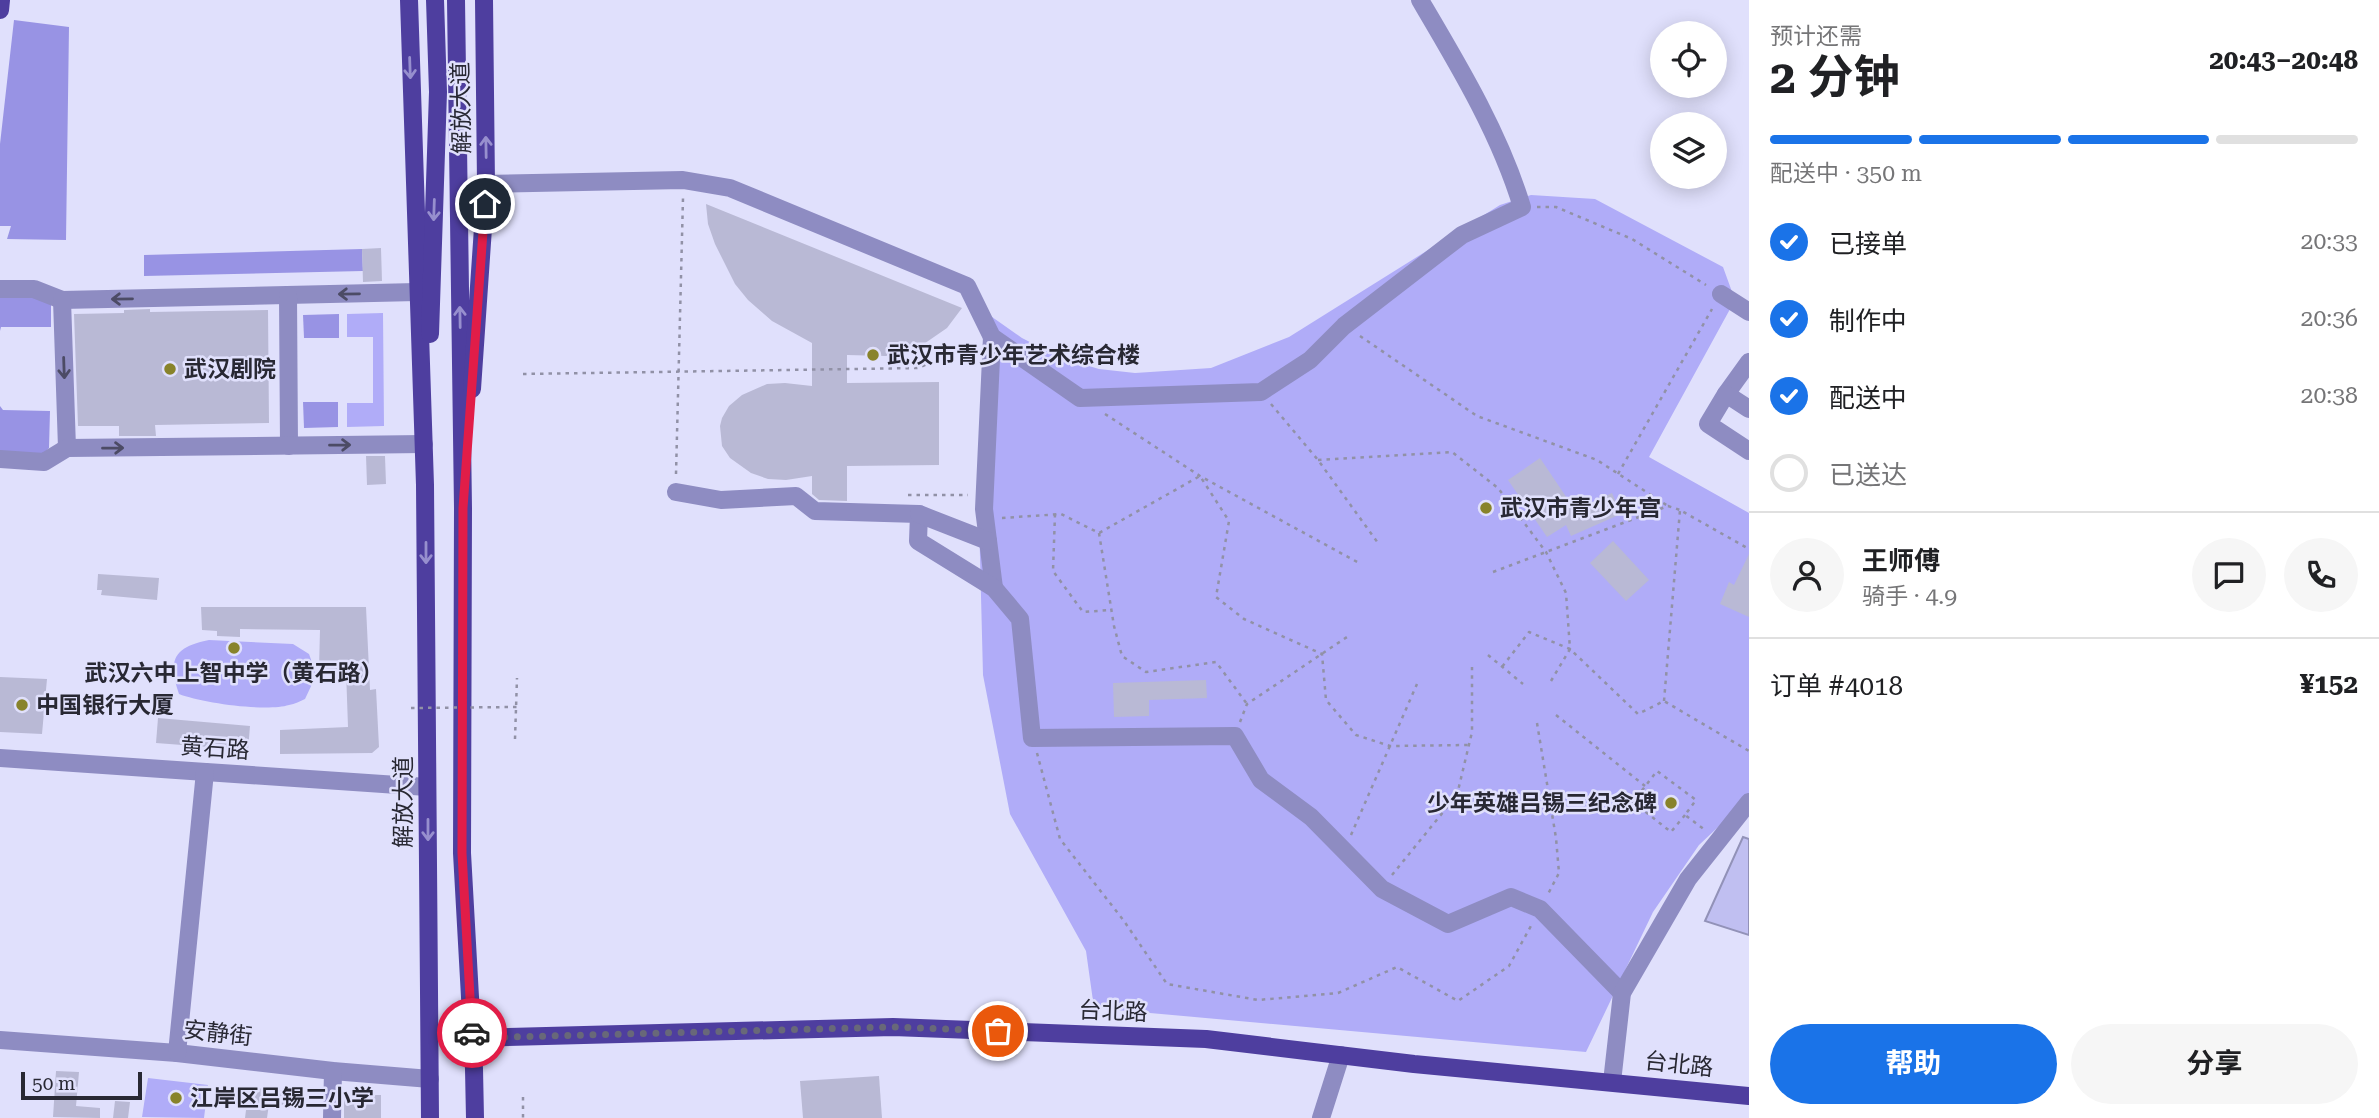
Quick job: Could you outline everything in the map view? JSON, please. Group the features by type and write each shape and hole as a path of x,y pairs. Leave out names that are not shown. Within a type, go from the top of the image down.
{"main road":[{"path":"0,10 1,0"},
{"name":"解放大道","path":"409,0 425,485 430,1118"},
{"name":"解放大道","path":"425,485 438,92 435,0"},
{"name":"解放大道","path":"456,0 463,508 462,853 475,1118"},
{"name":"解放大道","path":"463,508 486,184 484,0"},
{"name":"台北路","path":"472,1038 893,1027 1206,1039 1749,1096"}],"street":[{"path":"992,337 1080,398 1261,392 1310,360 1344,326 1462,235 1522,207 1513,178 1466,78 1420,0"},
{"path":"486,184 683,180 730,188 967,286 992,337 985,519 994,588"},
{"path":"0,289 34,289 62,300 418,292"},
{"path":"1721,294 1749,312"},
{"path":"288,295 289,446"},
{"path":"62,300 67,448"},
{"path":"1749,362 1708,424 1749,451"},
{"path":"1726,394 1749,409"},
{"path":"0,459 44,463 67,448 424,444"},
{"path":"676,492 721,500 796,496 815,511 919,514 988,541"},
{"path":"919,514 918,541 994,588 1020,619 1032,738 1235,736 1261,780 1311,817 1381,889 1448,923 1511,897 1540,909 1622,993"},
{"name":"黄石路","path":"0,758 427,787"},
{"path":"177,1054 205,772"},
{"path":"1612,1082 1622,993 1688,879 1749,802"},
{"name":"安静街","path":"0,1040 430,1079"},
{"path":"1321,1118 1340,1055"},
{"path":"332,1118 333,1071"}],"path":[{"path":"676,492 683,180"},
{"path":"1522,207 1556,207 1632,239 1721,294 1618,474"},
{"path":"1344,326 1477,415 1597,460 1668,506 1680,510 1749,550"},
{"path":"523,374 918,368 992,337"},
{"path":"1261,392 1318,460 1378,543"},
{"path":"1080,398 1200,476 1359,563"},
{"path":"1318,460 1452,453 1498,488 1546,552 1566,593 1570,649 1551,681"},
{"path":"1099,533 1200,476"},
{"path":"1200,476 1229,521 1216,597 1244,619 1322,654"},
{"path":"1493,572 1668,506"},
{"path":"1664,701 1680,510"},
{"path":"1055,514 1053,571 1083,612 1111,610"},
{"path":"985,519 1061,514 1099,533"},
{"path":"1099,533 1111,610 1122,656 1146,672 1216,662 1247,704"},
{"path":"1502,667 1530,632 1570,649 1638,714 1664,701"},
{"path":"1235,736 1247,704 1350,635"},
{"path":"1322,654 1326,700 1356,735 1390,746 1468,746"},
{"path":"1488,655 1523,684"},
{"path":"1381,889 1457,794 1472,732 1472,667"},
{"path":"515,739 516,678"},
{"path":"1345,850 1417,684"},
{"path":"1664,701 1749,751"},
{"path":"411,708 517,707"},
{"path":"1556,715 1645,786"},
{"path":"1032,738 1060,839 1124,920 1167,984 1258,1000 1338,993 1397,967 1458,1002 1509,966 1559,873 1556,838 1536,723"},
{"path":"1657,771 1696,800 1685,815 1671,832 1633,803 1657,771"},
{"path":"1685,815 1719,840"},
{"path":"523,1097 523,1118"}],"shaded area":[{"path":"14,20 69,27 66,240 7,239 11,226 0,226 0,144"},
{"path":"1531,195 1595,199 1723,267 1735,300 1649,457 1749,513 1749,798 1699,845 1653,912 1586,1052 1094,1008 1086,951 1010,814 983,675 979,517 985,312 1022,338 1059,357 1099,369 1135,373 1211,368 1289,337 1500,205"},
{"path":"362,249 363,271 144,276 144,255"},
{"path":"0,297 44,297 51,301 51,327 1,327 0,331"},
{"path":"383,313 384,426 347,427 347,403 373,403 373,337 347,337 347,314"},
{"path":"339,314 339,338 304,338 303,315"},
{"path":"303,402 338,402 338,427 304,428"},
{"path":"0,406 3,410 50,411 49,448 40,457 0,454"},
{"path":"209,640 293,644 309,654 315,671 305,699 293,704 265,708 218,703 179,694 174,673 176,658 187,647"},
{"path":"148,1078 208,1085 204,1118 142,1117"}],"water":[{"path":"1743,837 1749,839 1749,935 1705,921"}],"building":[{"name":"武汉市青少年艺术综合楼","path":"706,204 962,308 947,328 918,348 886,356 847,355 847,383 939,382 939,465 847,466 847,501 819,500 812,494 812,476 786,480 768,479 751,473 730,458 722,446 720,426 729,406 742,395 767,384 812,386 812,343 772,321 748,300 735,284 715,244 708,224"},
{"path":"381,248 382,281 363,282 362,249"},
{"name":"武汉剧院","path":"150,309 150,312 268,310 269,423 155,425 156,436 119,436 119,426 78,426 74,314 124,313 124,310"},
{"path":"366,456 385,456 386,484 367,485"},
{"path":"1540,458 1575,510 1612,493 1621,514 1571,536 1566,525 1547,537 1508,480"},
{"path":"1613,541 1649,580 1626,601 1590,563"},
{"path":"1749,554 1749,617 1720,604 1729,582 1734,585"},
{"path":"98,574 159,578 157,600 101,595 102,590 97,590"},
{"path":"201,607 366,607 370,690 376,689 379,747 372,753 280,754 280,730 348,727 346,670 319,669 320,630 240,629 240,637 217,636 217,631 202,630"},
{"name":"中国银行大厦","path":"0,677 47,679 42,734 0,732"},
{"path":"1206,680 1207,698 1149,700 1149,716 1114,717 1113,683"},
{"path":"158,718 250,726 248,750 156,743"},
{"path":"56,1071 79,1072 76,1106 100,1108 100,1118 53,1117"},
{"path":"879,1076 882,1118 803,1118 800,1081"},
{"path":"234,1086 287,1091 285,1105 269,1104 267,1118 245,1118 247,1102 233,1101"},
{"path":"344,1095 381,1095 381,1118 344,1118"},
{"path":"115,1101 130,1102 128,1118 113,1118"}],"way so far":[{"path":"472,1033 472,1038 893,1027 998,1031"}],"place":[{"name":"武汉市青少年艺术综合楼","path":"873,355"},
{"name":"武汉剧院","path":"170,369"},
{"name":"武汉市青少年宫","path":"1486,508"},
{"name":"武汉六中上智中学（黄石路）","path":"234,648"},
{"name":"中国银行大厦","path":"22,705"},
{"name":"少年英雄吕锡三纪念碑","path":"1671,803"},
{"name":"江岸区吕锡三小学","path":"176,1098"}],"route":[{"path":"472,1033 462,853 463,508 485,204"}]}
